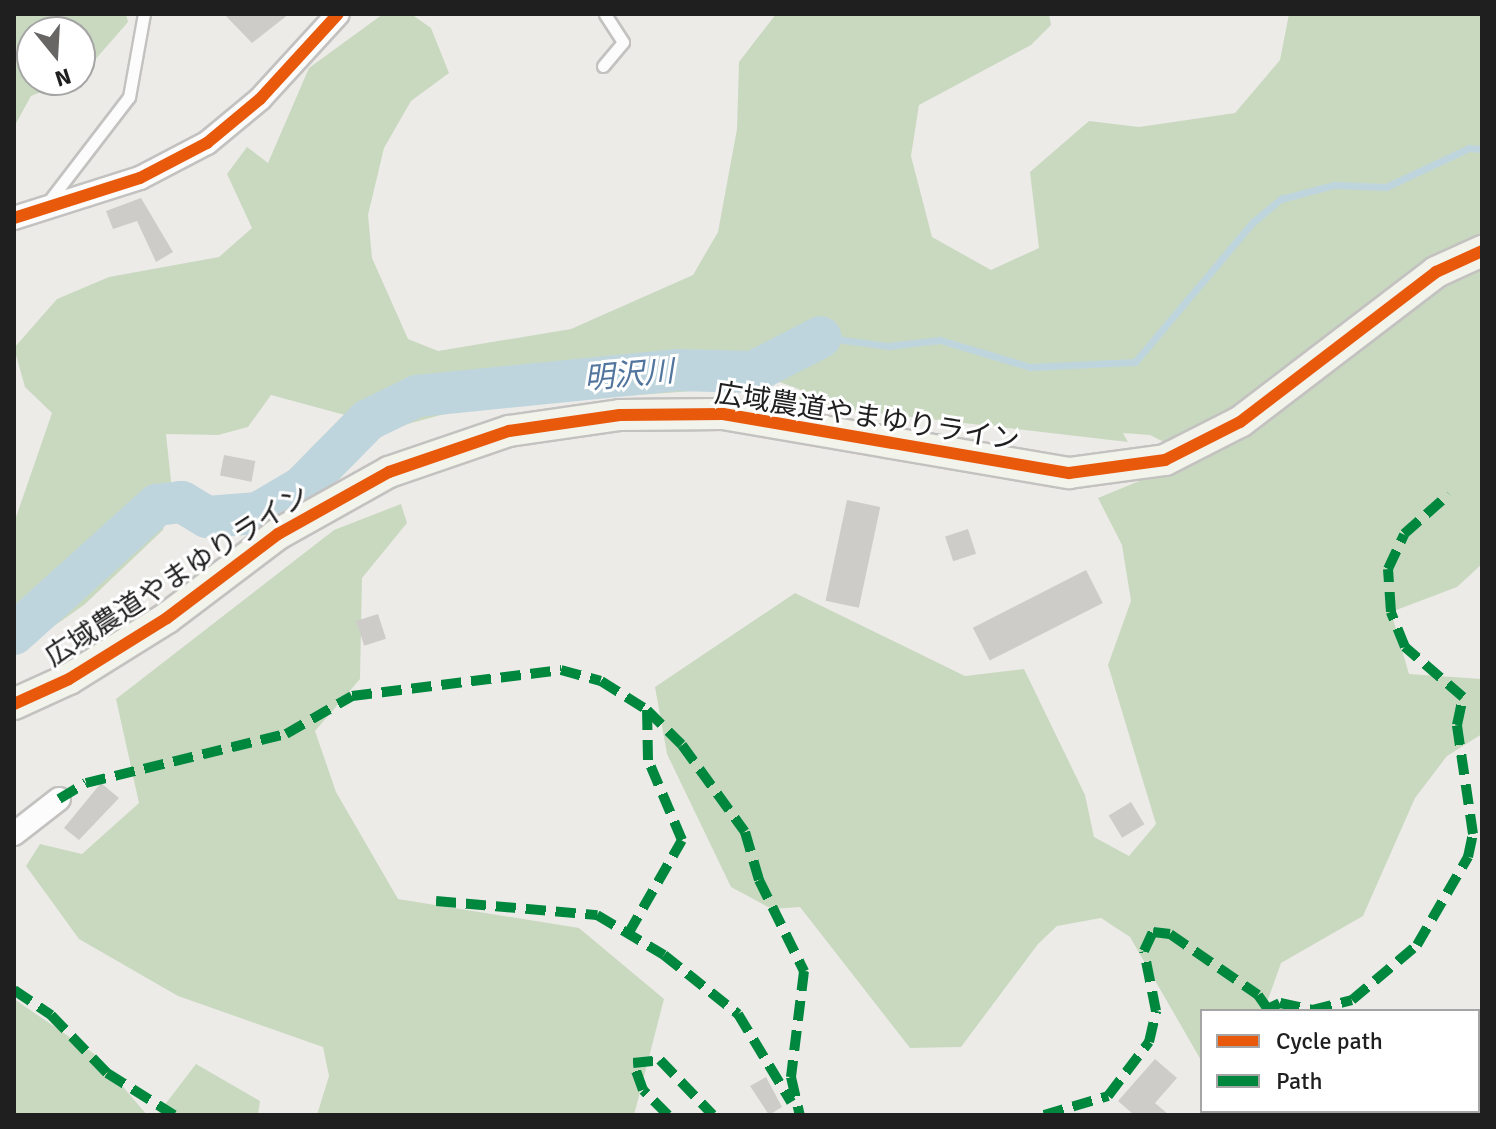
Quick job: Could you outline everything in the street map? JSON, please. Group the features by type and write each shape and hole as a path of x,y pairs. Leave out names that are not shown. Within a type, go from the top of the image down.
{"street":[{"path":"14,218 140,178 207,143 260,99 338,14"},
{"name":"広域農道やまゆりライン","path":"14,704 69,679 278,534 389,472 509,431 620,415 723,414 1069,473 1165,460 1240,422 1436,272 1482,251"},
{"path":"14,834 59,799"}],"lane":[{"path":"43,209 129,97 144,14"},
{"path":"603,66 623,42 605,14"}],"green space":[{"path":"14,14 126,14 128,22 96,59 96,16 16,16 16,96 31,96 14,127"},
{"path":"383,14 411,14 431,28 449,73 411,101 384,148 368,215 372,258 408,339 438,351 571,329 693,275 718,232 737,129 739,62 776,14 1049,14 1051,25 1031,45 919,105 911,156 932,237 991,270 1039,248 1030,172 1089,121 1139,127 1235,113 1280,60 1289,14 1482,14 1482,564 1457,587 1391,612 1409,674 1482,679 1482,734 1447,756 1415,798 1363,916 1281,963 1265,1009 1200,1009 1200,1059 1130,937 1101,918 1057,926 1038,944 961,1047 910,1048 800,907 772,909 731,887 667,754 655,687 795,593 965,676 1024,669 1085,795 1094,837 1129,856 1156,824 1108,665 1131,601 1122,545 1098,498 1195,458 1150,435 1123,433 1128,442 798,404 801,390 753,372 694,391 470,407 393,428 271,395 248,427 218,435 166,434 171,481 163,530 84,605 14,654 14,523 52,413 25,387 14,348 57,299 109,277 219,257 252,228 227,174 247,147 268,163 309,68"},
{"path":"401,504 407,523 362,578 360,679 315,731 336,792 398,899 579,928 664,999 634,1115 317,1115 329,1076 323,1047 178,996 79,939 26,866 40,844 82,854 139,803 116,699 334,530"},
{"path":"14,999 96,1055 147,1115 14,1115"},
{"path":"196,1064 260,1101 258,1115 157,1115"}],"building":[{"path":"224,14 289,14 252,43"},
{"path":"141,198 173,252 156,262 137,221 113,229 106,211"},
{"path":"224,455 255,461 251,482 220,476"},
{"path":"847,500 880,507 859,608 826,601"},
{"path":"968,529 976,554 953,561 945,536"},
{"path":"1086,570 1103,603 990,661 973,628"},
{"path":"378,614 386,639 364,646 356,621"},
{"path":"101,783 119,798 79,840 64,828"},
{"path":"1131,802 1144,824 1122,838 1109,815"},
{"path":"1155,1059 1177,1078 1155,1103 1169,1115 1134,1115 1118,1101"},
{"path":"766,1077 782,1107 769,1115 750,1086"}],"waterway":[{"name":"明沢川","path":"821,337 888,346 940,340 1030,367 1135,362 1252,223 1281,199 1334,185 1386,187 1469,148 1482,149"},
{"name":"明沢川","path":"14,634 157,505 182,502 207,517 258,513 302,487 368,420 417,396 676,370 753,372 821,337"}],"marked path":[{"path":"1316,1009 1352,1000 1417,945 1468,857 1473,834 1457,725 1463,697 1405,647 1391,612 1388,569 1404,534 1449,494"},
{"path":"59,799 86,783 286,734 352,696 561,670 601,681 647,710 682,745 745,832 759,880 804,971 791,1077 800,1115"},
{"path":"628,934 682,840 648,760 647,710"},
{"path":"436,901 597,915 664,955 738,1014 791,1102"},
{"path":"1044,1115 1108,1096 1149,1042 1156,1011 1144,951 1153,932 1170,934 1258,995 1268,1009"},
{"path":"14,990 51,1015 107,1073 174,1115"},
{"path":"1268,1009 1280,1003 1307,1009"},
{"path":"668,1115 643,1090 633,1063 660,1060 713,1115"},
{"path":"1465,1113 1469,1115"}],"cycle path":[{"path":"14,218 140,178 207,143 260,99 338,14"},
{"path":"14,704 69,679 167,618 278,534 389,472 509,431 620,415 723,414 1069,473 1165,460 1240,422 1436,272 1482,251"}]}
